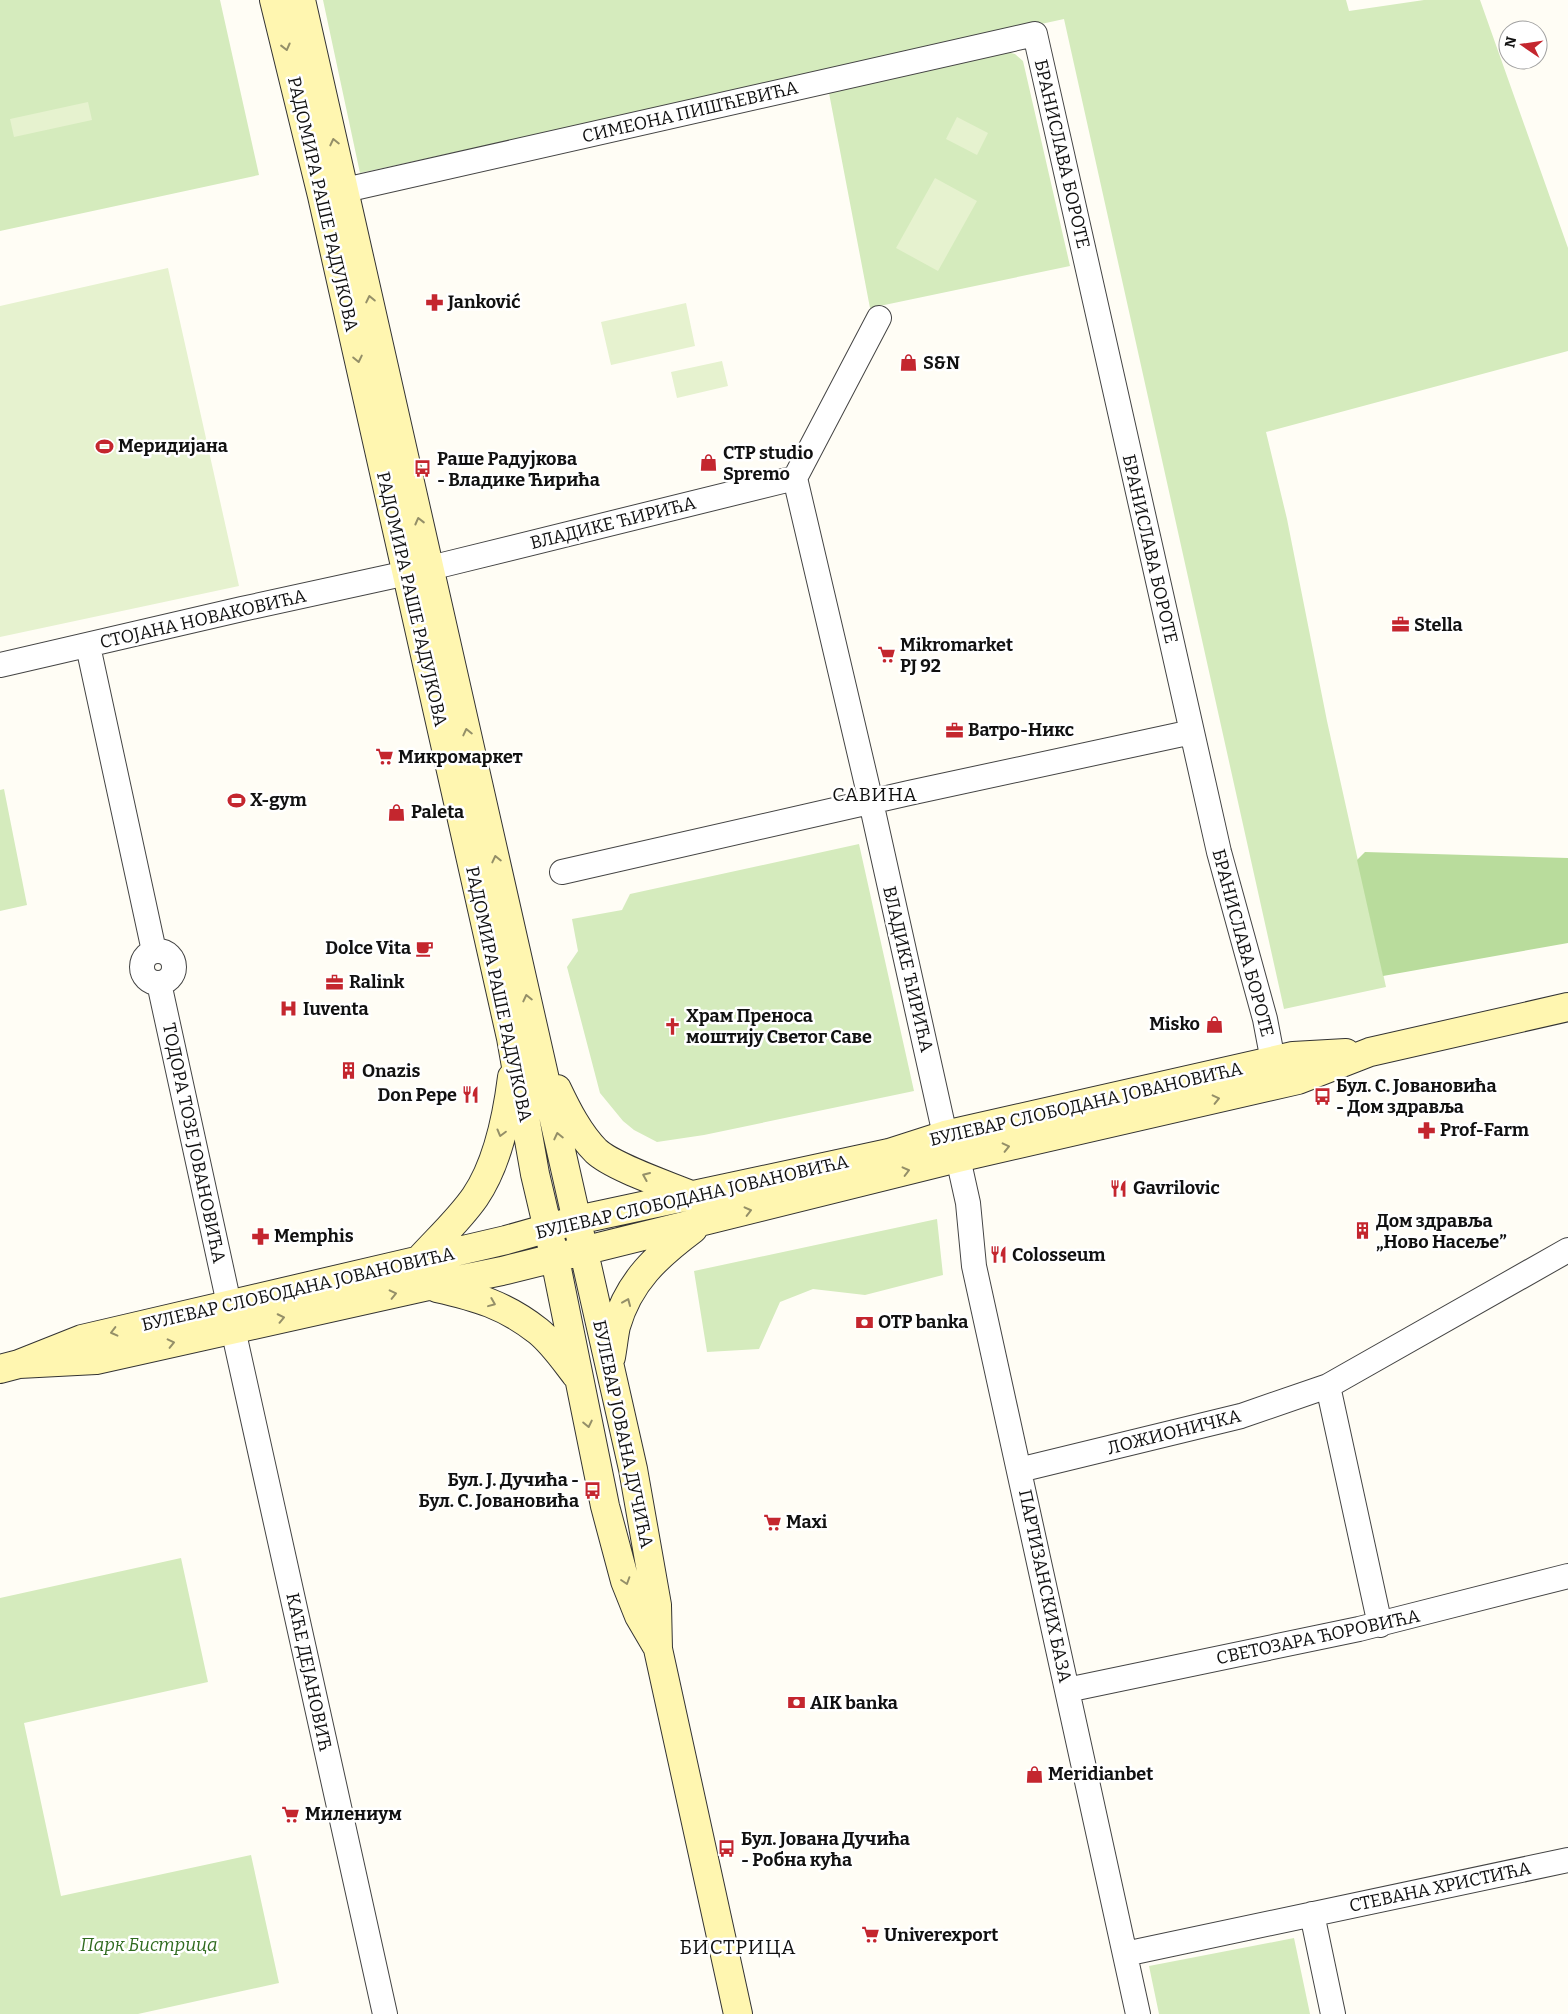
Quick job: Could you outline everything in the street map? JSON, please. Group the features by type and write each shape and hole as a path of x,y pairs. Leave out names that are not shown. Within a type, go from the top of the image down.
{"street":[{"name":"РАДОМИРА РАШЕ РАДУЈКОВА","path":"274,0 418,571 526,1048 577,1220"},
{"name":"РАДОМИРА РАШЕ РАДУЈКОВА","path":"302,0 345,190 418,571"},
{"name":"СИМЕОНА ПИШЋЕВИЋА","path":"345,190 1035,34"},
{"name":"БРАНИСЛАВА БОРОТЕ","path":"1035,34 1219,852 1264,1019 1273,1061"},
{"path":"795,478 879,318"},
{"name":"ВЛАДИКЕ ЋИРИЋА","path":"418,571 795,478 952,1147"},
{"name":"СТОЈАНА НОВАКОВИЋА","path":"0,665 242,609 418,571"},
{"name":"ТОДОРА ТОЗЕ ЈОВАНОВИЋА","path":"88,646 154,951 144,959 143,970 148,980 159,983 231,1316"},
{"path":"562,872 1192,732"},
{"name":"БУЛЕВАР СЛОБОДАНА ЈОВАНОВИЋА","path":"10,1367 96,1360 231,1316 419,1260 548,1229 577,1220 889,1153 952,1147 1298,1080 1370,1052 1568,1007"},
{"name":"РАДОМИРА РАШЕ РАДУЈКОВА","path":"526,1048 535,1174 548,1229"},
{"path":"526,1048 562,1099 582,1134 597,1152 618,1164 691,1195"},
{"path":"419,1260 470,1203 491,1168 503,1127 512,1079 526,1048"},
{"name":"БУЛЕВАР СЛОБОДАНА ЈОВАНОВИЋА","path":"231,1316 428,1286 502,1272 701,1223 952,1147 1273,1061 1293,1056 1370,1052"},
{"name":"ПАРТИЗАНСКИХ БАЗА","path":"952,1147 968,1203 974,1266 1138,2014"},
{"name":"БУЛЕВАР ЈОВАНА ДУЧИЋА","path":"577,1220 633,1470 650,1559 657,1605 658,1649 738,2014"},
{"path":"610,1365 616,1325 632,1288 662,1252 701,1223"},
{"name":"БУЛЕВАР ЈОВАНА ДУЧИЋА","path":"548,1229 605,1506 625,1581 639,1616 658,1649"},
{"name":"ЛОЖИОНИЧКА","path":"1019,1470 1241,1416 1328,1386 1568,1250"},
{"path":"428,1286 472,1296 503,1308 539,1332 577,1376"},
{"name":"КАЋЕ ДЕЈАНОВИЋ","path":"231,1316 385,2014"},
{"path":"1328,1386 1380,1625"},
{"name":"СВЕТОЗАРА ЋОРОВИЋА","path":"1067,1690 1380,1625 1568,1576"},
{"name":"СТЕВАНА ХРИСТИЋА","path":"1125,1954 1568,1860"},
{"path":"1312,1914 1333,2014"}],"green space":[{"path":"0,0 220,0 259,175 0,231"},
{"path":"323,0 1346,0 1349,11 1424,0 1480,0 1498,51 1498,70 1505,70 1568,248 1568,351 1266,432 1287,519 1327,721 1386,987 1284,1009 1064,19 360,173"},
{"path":"1003,51 1015,54 1023,61 1070,266 870,308 829,93"},
{"path":"88,102 92,120 14,137 10,119"},
{"path":"957,117 988,133 977,155 946,139"},
{"path":"935,178 977,201 938,271 896,248"},
{"name":"Меридијана","path":"168,268 239,586 0,637 0,306"},
{"path":"686,303 695,346 611,365 601,322"},
{"path":"722,361 728,386 677,398 671,372"},
{"path":"4,789 27,905 0,911 0,790"},
{"path":"859,844 914,1091 704,1135 657,1142 634,1130 623,1121 600,1093 567,967 578,951 572,919 622,910 630,894"},
{"path":"1365,852 1568,858 1568,943 1383,976 1357,860"},
{"path":"937,1219 943,1275 865,1295 813,1289 780,1302 759,1349 707,1352 694,1271"},
{"name":"Парк Бистрица","path":"181,1558 208,1682 24,1723 61,1896 251,1855 279,1983 138,2014 0,2014 0,1598"},
{"path":"1294,1938 1310,2014 1159,2014 1149,1966"}],"place":[{"name":"Janković","path":"434,302"},
{"name":"S&N","path":"909,363"},
{"name":"Меридијана","path":"104,446"},
{"name":"CTP studio Spremo","path":"709,463"},
{"name":"Раше Радујкова - Владике Ћирића","path":"423,469"},
{"name":"Stella","path":"1400,625"},
{"name":"Mikromarket PJ 92","path":"886,655"},
{"name":"Ватро-Никс","path":"954,730"},
{"name":"Микромаркет","path":"384,757"},
{"name":"X-gym","path":"236,800"},
{"name":"Paleta","path":"397,812"},
{"name":"Dolce Vita","path":"425,948"},
{"name":"Ralink","path":"335,982"},
{"name":"Iuventa","path":"289,1009"},
{"name":"Misko","path":"1214,1024"},
{"name":"Храм Преноса моштију Светог Саве","path":"672,1026"},
{"name":"Onazis","path":"348,1071"},
{"name":"Don Pepe","path":"471,1095"},
{"name":"Бул. С. Јовановића - Дом здравља","path":"1322,1096"},
{"name":"Prof-Farm","path":"1426,1130"},
{"name":"Gavrilovic","path":"1119,1188"},
{"name":"Дом здравља „Ново Насеље”","path":"1362,1231"},
{"name":"Memphis","path":"260,1236"},
{"name":"Colosseum","path":"998,1255"},
{"name":"OTP banka","path":"864,1322"},
{"name":"Бул. Ј. Дучића - Бул. С. Јовановића","path":"593,1490"},
{"name":"Maxi","path":"772,1522"},
{"name":"AIK banka","path":"796,1703"},
{"name":"Meridianbet","path":"1034,1774"},
{"name":"Милениум","path":"291,1814"},
{"name":"Бул. Јована Дучића - Робна кућа","path":"727,1849"},
{"name":"Univerexport","path":"870,1935"}],"district":[{"name":"САВИНА","path":"875,794"},
{"name":"БИСТРИЦА","path":"738,1947"}]}
